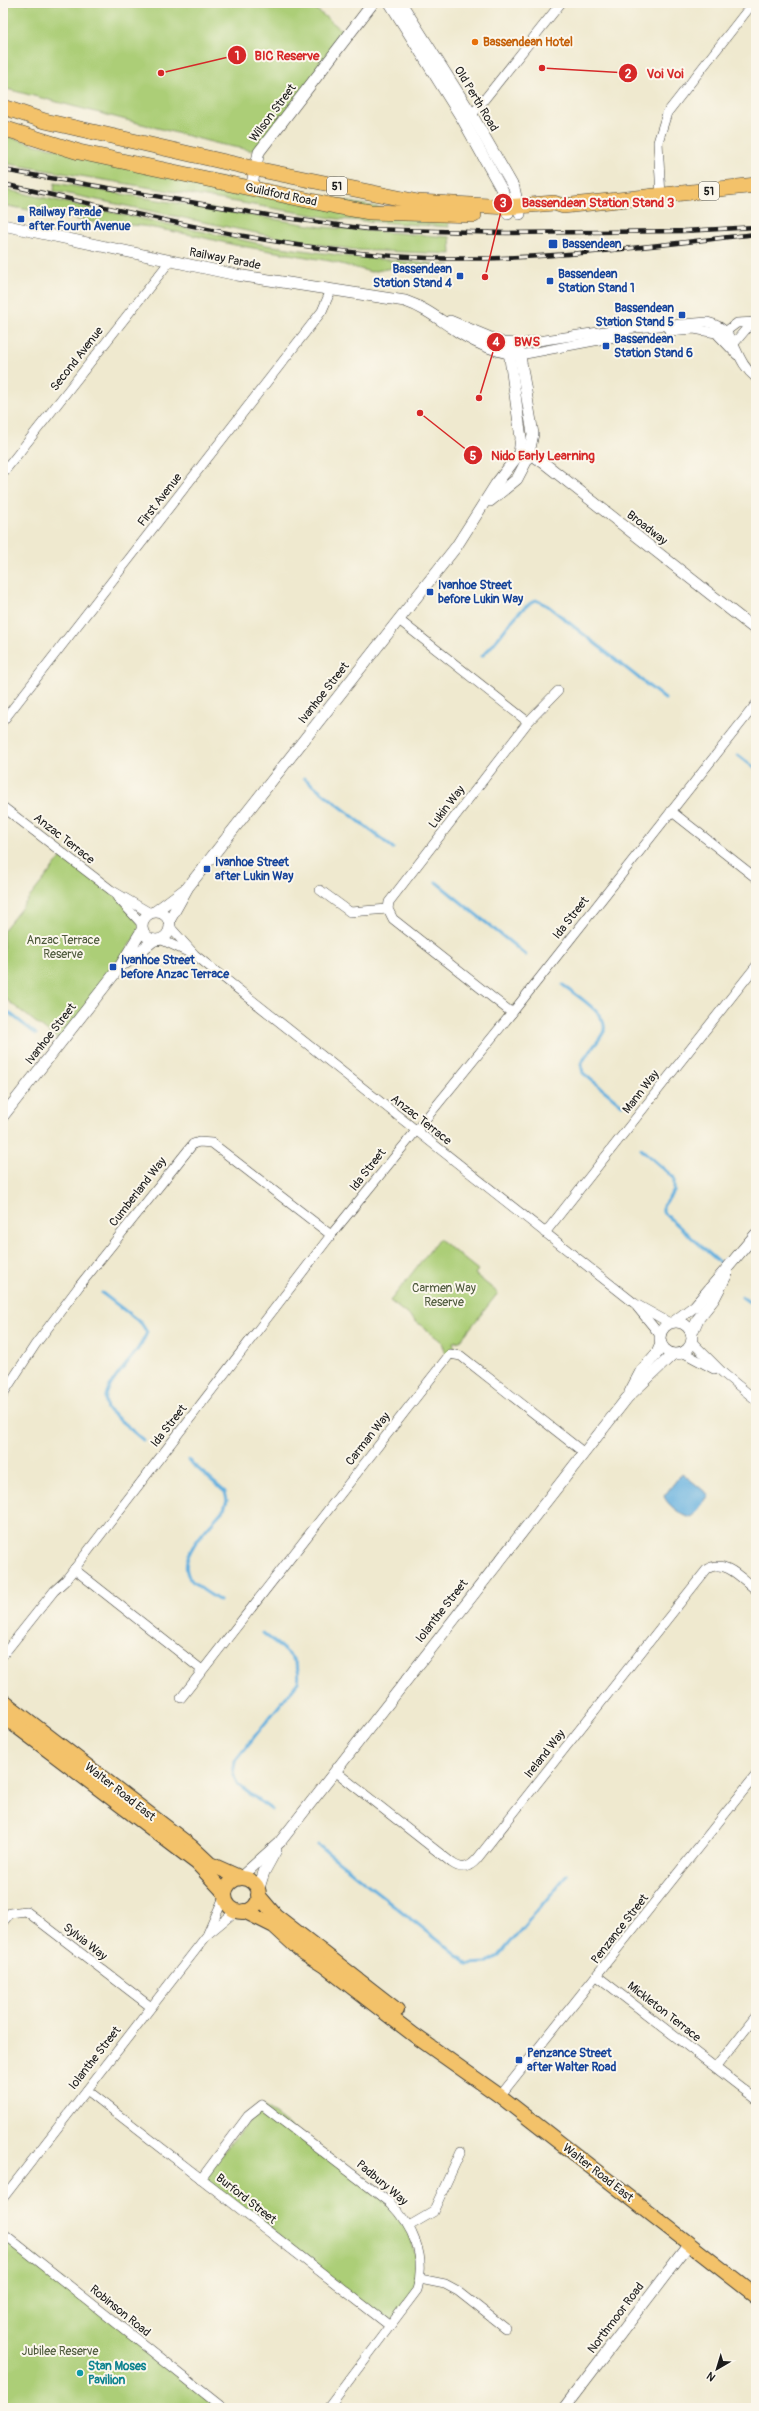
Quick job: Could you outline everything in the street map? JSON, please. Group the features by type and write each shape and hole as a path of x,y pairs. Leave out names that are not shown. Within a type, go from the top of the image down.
{"highway":[{"name":"Guildford Road","path":"3,107 45,121 256,169 418,202 513,210"},
{"name":"Guildford Road","path":"3,128 79,152 370,212 557,210 563,206 756,185"}],"main road":[{"name":"Walter Road East","path":"3,1701 192,1847 210,1864 240,1877"},
{"name":"Walter Road East","path":"3,1716 197,1863 224,1894"},
{"path":"240,1877 252,1882 258,1893 254,1906 240,1911 229,1906 224,1894 228,1885 240,1877"},
{"name":"Walter Road East","path":"258,1893 275,1915 421,2028 439,2050"},
{"name":"Walter Road East","path":"240,1911 274,1926 301,1951 323,1964 414,2035 439,2050 500,2096 756,2296"}],"street":[{"name":"Wilson Street","path":"251,188 259,152 372,3"},
{"name":"Old Perth Road","path":"390,3 468,118"},
{"name":"Old Perth Road","path":"401,3 468,118 513,210"},
{"path":"468,118 561,3"},
{"path":"661,196 658,142 667,113 754,3"},
{"name":"Railway Parade","path":"3,225 237,275 405,301 420,306 452,328 482,344 514,349 687,329 706,330 723,334"},
{"name":"Second Avenue","path":"3,473 170,261"},
{"name":"First Avenue","path":"3,721 322,310 330,290"},
{"path":"754,322 742,321 723,334 746,369 756,378"},
{"path":"731,347 754,322"},
{"name":"Ivanhoe Street","path":"170,924 188,887 456,547 478,512 519,454 526,450 533,434 514,349"},
{"name":"Broadway","path":"526,450 756,630"},
{"path":"399,620 528,722"},
{"name":"Lukin Way","path":"388,909 391,898 528,722 558,691"},
{"name":"Ida Street","path":"3,1655 74,1569 331,1235 414,1130 512,1013 756,704"},
{"name":"Anzac Terrace","path":"3,807 111,890 153,912"},
{"path":"671,811 756,878"},
{"name":"Ivanhoe Street","path":"153,912 188,887"},
{"name":"Anzac Terrace","path":"111,890 142,927"},
{"path":"320,890 350,912 388,909 393,919 512,1013"},
{"path":"153,912 166,915 170,924 168,933 157,940 147,937 142,927 153,912"},
{"name":"Anzac Terrace","path":"170,924 195,955 414,1130 634,1303 672,1322"},
{"name":"Ivanhoe Street","path":"3,1116 119,968 142,927"},
{"name":"Ivanhoe Street","path":"119,968 157,940"},
{"name":"Anzac Terrace","path":"157,940 195,955"},
{"name":"Mann Way","path":"545,1233 756,966"},
{"name":"Cumberland Way","path":"3,1394 35,1345 76,1291 193,1144 199,1142 212,1143 331,1235"},
{"path":"723,1373 678,1353 661,1340 665,1326 690,1311 714,1282 733,1263 756,1234"},
{"path":"678,1353 692,1338 698,1319 714,1300 733,1263"},
{"name":"Anzac Terrace","path":"634,1303 661,1340"},
{"path":"672,1322 684,1323 692,1338 723,1373 756,1400"},
{"name":"Iolanthe Street","path":"627,1398 641,1371 657,1353 661,1340"},
{"name":"Iolanthe Street","path":"258,1893 264,1872 280,1842 583,1452 627,1398 678,1353"},
{"name":"Carman Way","path":"181,1698 450,1354 461,1356 583,1452"},
{"name":"Ireland Way","path":"335,1771 452,1863 461,1868 467,1867 477,1859 706,1569 712,1565 727,1567 756,1590"},
{"path":"74,1569 202,1670"},
{"name":"Penzance Street","path":"500,2096 756,1775"},
{"name":"Iolanthe Street","path":"240,1877 280,1842"},
{"name":"Iolanthe Street","path":"3,2198 208,1934 224,1894"},
{"name":"Sylvia Way","path":"3,1922 10,1913 26,1911 151,2008"},
{"name":"Iolanthe Street","path":"208,1934 240,1911"},
{"name":"Mickleton Terrace","path":"597,1976 756,2099"},
{"path":"716,2067 756,2016"},
{"name":"Burford Street","path":"87,2090 390,2326"},
{"name":"Padbury Way","path":"201,2178 248,2116 262,2105 390,2203 404,2216 409,2226 420,2262 420,2279 411,2299 328,2408"},
{"path":"409,2226 423,2220 433,2212 461,2151"},
{"name":"Robinson Road","path":"3,2233 223,2408"},
{"name":"Northmoor Road","path":"564,2408 689,2244"},
{"path":"420,2279 445,2284 458,2291 505,2328"}],"green space":[{"path":"3,3 308,3 348,35 259,152 219,144 3,88"},
{"path":"3,135 37,145 448,220 449,227 337,219 3,163"},
{"path":"55,183 322,227 450,237 451,254 357,250 295,241 54,191"},
{"path":"3,189 266,245 353,257 451,265 407,265 371,272 330,261 235,245 143,226 91,222 3,205"},
{"name":"Anzac Terrace Reserve","path":"64,854 111,890 142,927 61,1042 3,997 3,931"},
{"name":"Carmen Way Reserve","path":"439,1239 478,1270 475,1274 498,1293 460,1341 453,1342 456,1354 447,1358 442,1342 390,1301"},
{"path":"262,2105 390,2203 409,2226 420,2279 390,2326 201,2179"},
{"name":"Jubilee Reserve","path":"3,2233 223,2408 3,2408"}],"water":[{"path":"682,1473 709,1495 692,1518 675,1510 664,1496"}],"waterway":[{"path":"482,656 521,611 536,600 548,606 665,699"},
{"path":"738,755 756,769"},
{"path":"304,778 393,848"},
{"path":"436,882 526,955"},
{"path":"563,985 590,1006 602,1020 604,1026 601,1037 581,1064 583,1073 622,1105"},
{"path":"3,1008 36,1034"},
{"path":"641,1149 674,1178 674,1191 663,1206 663,1212 719,1262"},
{"path":"102,1293 141,1323 147,1332 138,1349 113,1382 106,1396 107,1409 143,1440"},
{"path":"742,1297 756,1307"},
{"path":"188,1460 225,1492 227,1500 224,1509 195,1543 187,1563 187,1572 192,1581 220,1601"},
{"path":"263,1633 282,1648 293,1660 297,1666 299,1674 298,1682 235,1761 233,1775 238,1785 272,1810"},
{"path":"318,1845 468,1964 486,1963 499,1956 567,1875"}],"railway":[{"path":"3,170 279,217 367,229 506,233 684,231 756,227"},
{"path":"3,184 161,219 267,240 374,254 428,258 510,258 592,252 756,234"}],"place":[{"name":"Bassendean Hotel","path":"475,42"},
{"name":"Voi Voi","path":"542,68"},
{"name":"BIC Reserve","path":"161,73"},
{"name":"Railway Parade after Fourth Avenue","path":"21,219"},
{"name":"Bassendean","path":"553,244"},
{"name":"Bassendean Station Stand 4","path":"460,276"},
{"name":"Bassendean Station Stand 3","path":"485,277"},
{"name":"Bassendean Station Stand 1","path":"550,281"},
{"name":"Bassendean Station Stand 5","path":"682,315"},
{"name":"Bassendean Station Stand 6","path":"606,346"},
{"name":"BWS","path":"479,398"},
{"name":"Nido Early Learning","path":"420,413"},
{"name":"Ivanhoe Street before Lukin Way","path":"430,592"},
{"name":"Ivanhoe Street after Lukin Way","path":"207,869"},
{"name":"Ivanhoe Street before Anzac Terrace","path":"113,967"},
{"name":"Penzance Street after Walter Road","path":"519,2060"},
{"name":"Stan Moses Pavilion","path":"80,2373"}]}
